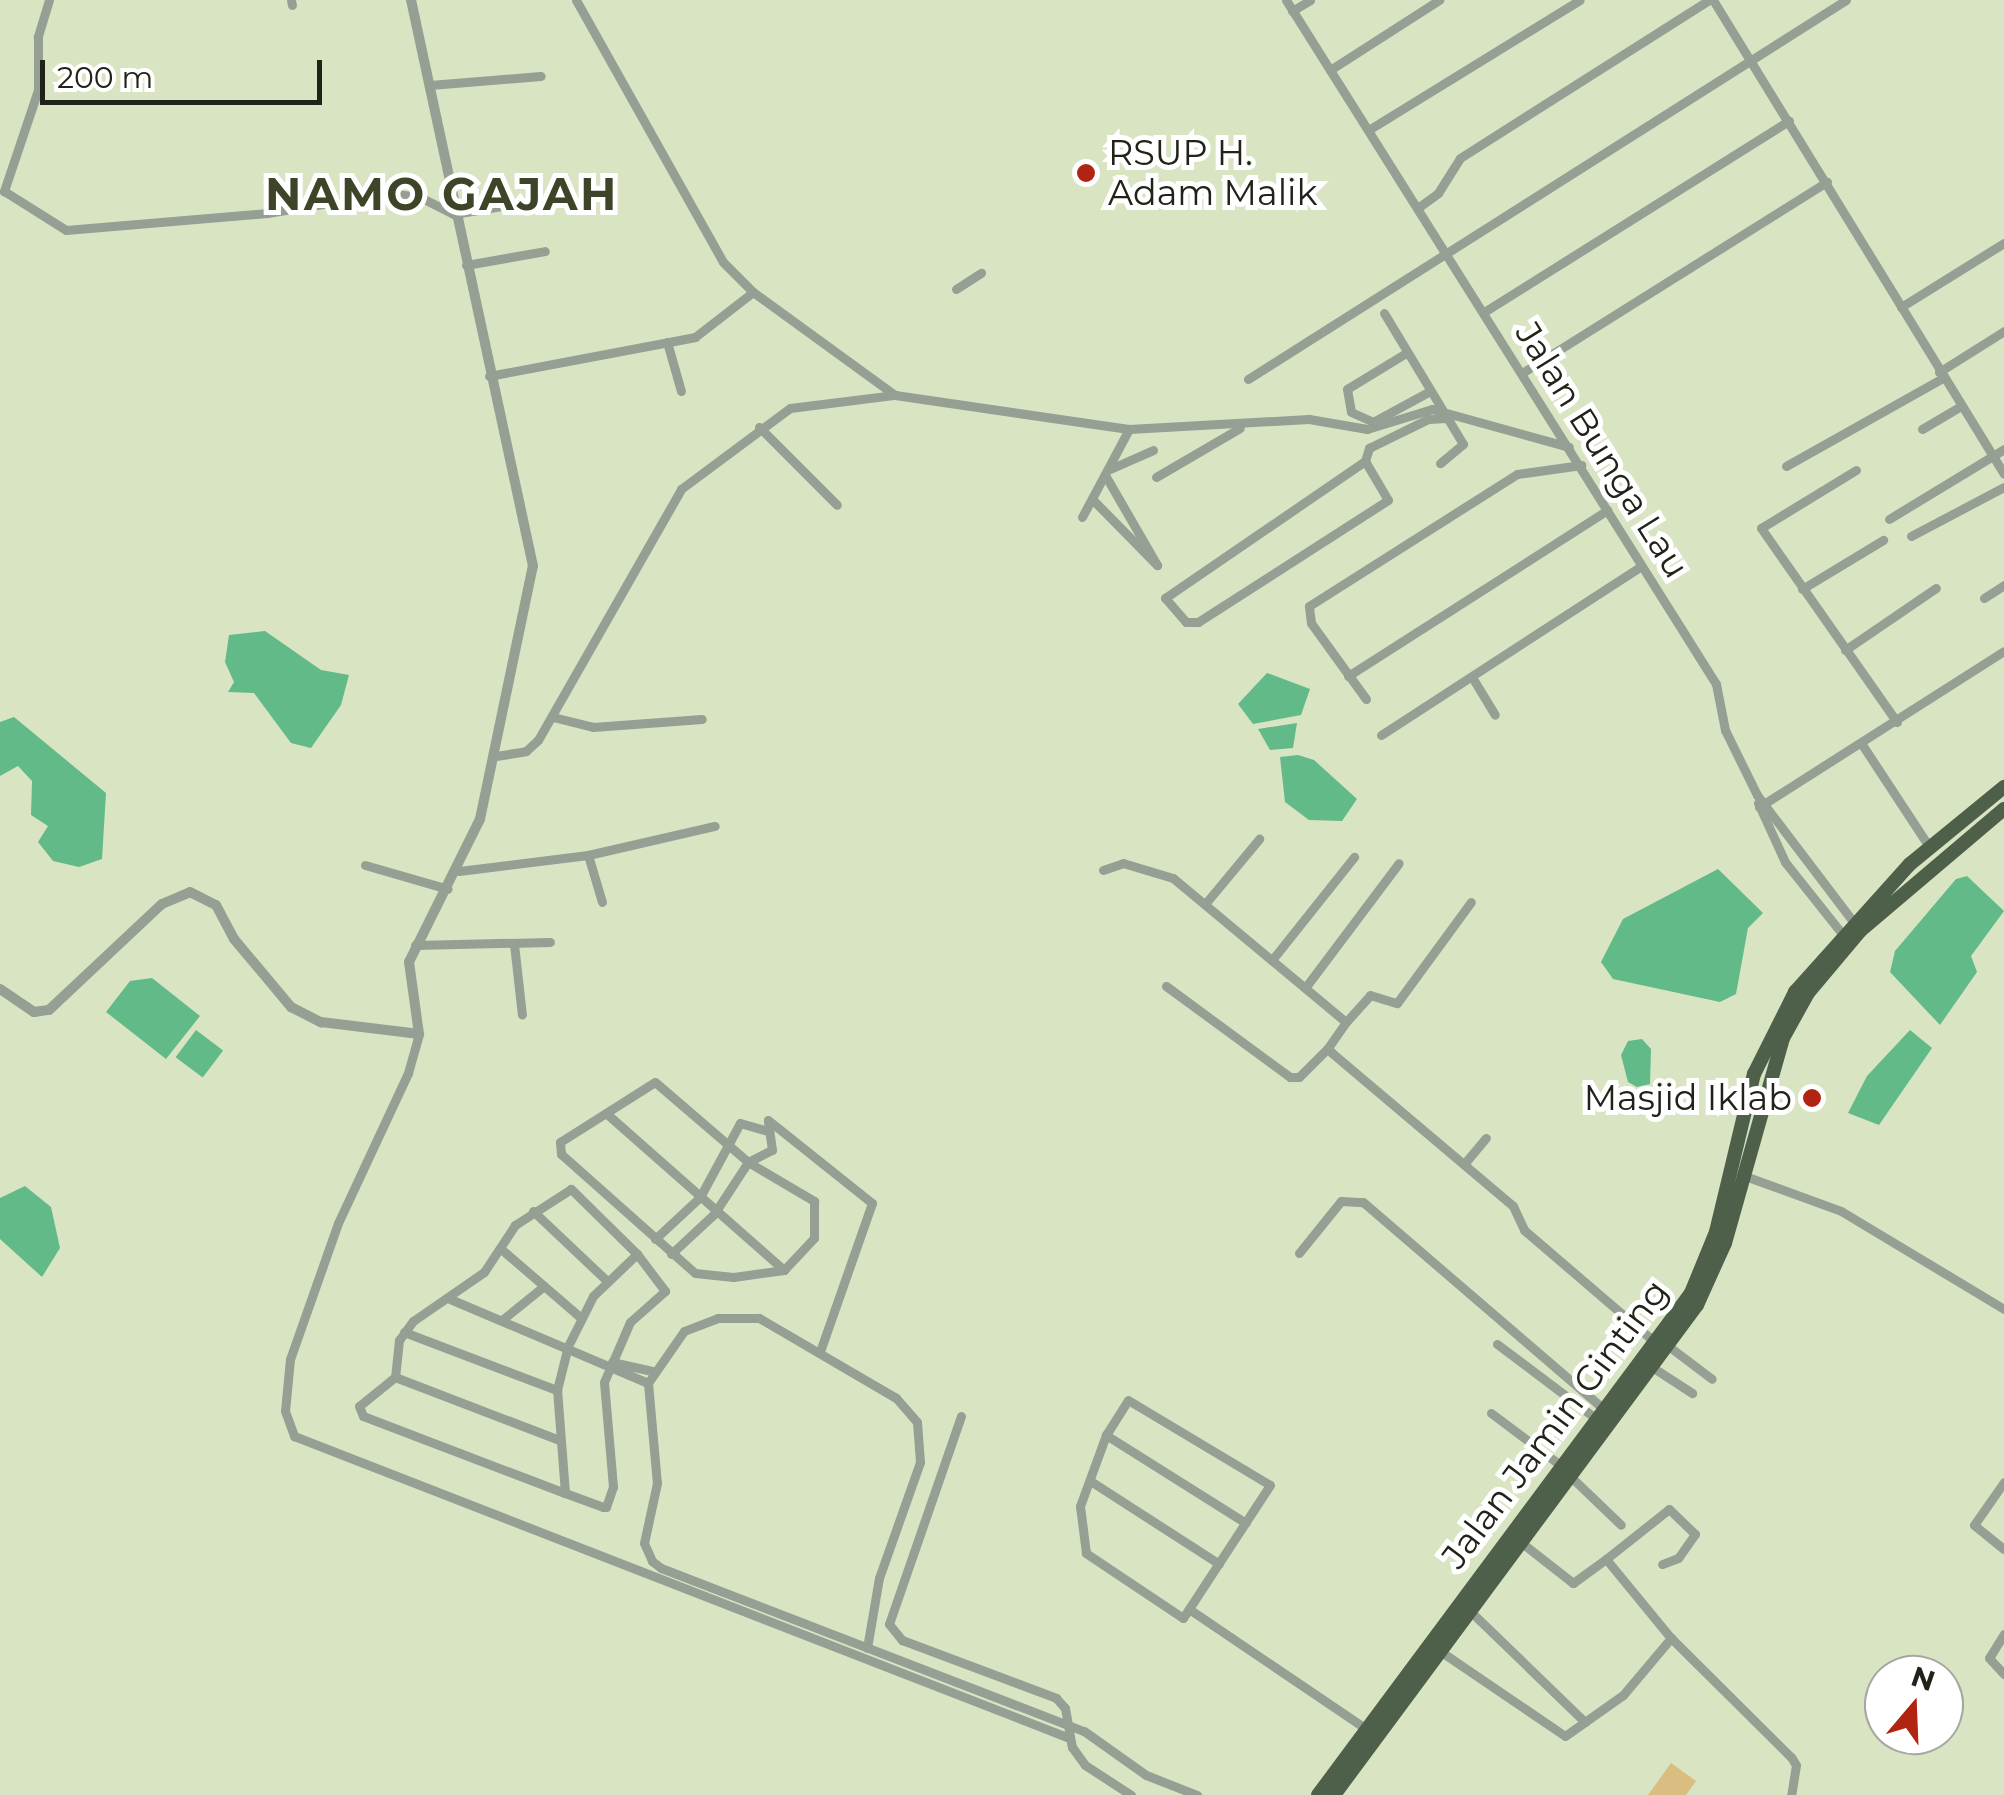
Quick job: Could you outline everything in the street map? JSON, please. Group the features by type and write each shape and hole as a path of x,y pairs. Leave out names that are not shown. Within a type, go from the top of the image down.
{"highway":[{"name":"Jalan Jamin Ginting","path":"1603,1419 1652,1368 1706,1263 1747,1097 1794,992 1930,848 2004,787"},
{"name":"Jalan Jamin Ginting","path":"1337,1794 1522,1543 1603,1419 1706,1287 1746,1171 1784,1038 1850,932 2004,809"},
{"name":"Jalan Jamin Ginting","path":"1318,1795 1567,1472"}],"street":[{"path":"49,0 38,37 38,90 4,186 12,200 46,221 88,232 390,193 420,197 454,214 514,204"},
{"path":"411,0 489,376 534,566 496,756 459,871 415,945 410,981 418,1034 408,1072 338,1223 290,1359 285,1411 294,1436 1068,1737"},
{"path":"576,0 723,262 753,292 896,395"},
{"name":"Jalan Bunga Lau","path":"1286,0 1716,684 1725,730 1763,806"},
{"path":"1292,11 1310,0"},
{"path":"1330,70 1439,0"},
{"path":"1370,129 1580,0"},
{"path":"1419,207 1438,193 1460,158 1711,0 2004,474"},
{"path":"1248,379 1445,249 1846,0"},
{"path":"430,86 541,76"},
{"path":"1484,312 1789,121"},
{"path":"1522,373 1827,182"},
{"path":"1900,307 2004,243"},
{"path":"466,265 545,251"},
{"path":"956,289 981,273"},
{"path":"489,376 710,331 753,292"},
{"path":"1384,312 1463,448 1440,464"},
{"path":"1786,466 1941,375 2004,331"},
{"path":"667,342 681,391"},
{"path":"1406,353 1347,389 1351,412 1373,422 1430,391"},
{"path":"496,756 530,748 553,716 674,496 759,427 790,408 896,395 1130,429 1244,426 1309,419 1367,429 1415,410 1569,446"},
{"path":"1922,430 1961,406"},
{"path":"1365,461 1388,500 1198,622 1186,622 1165,598 1164,592 1365,461 1370,448 1414,424 1447,415"},
{"path":"1156,476 1244,426"},
{"path":"759,427 837,504"},
{"path":"1082,517 1130,429"},
{"path":"1106,472 1153,450"},
{"path":"1889,519 2004,450"},
{"path":"1366,699 1311,623 1309,606 1517,474 1581,465"},
{"path":"1856,470 1761,528 1896,722"},
{"path":"1092,498 1157,565 1106,472"},
{"path":"1911,536 2004,486"},
{"path":"1348,676 1608,510"},
{"path":"1802,589 1883,540"},
{"path":"1381,735 1641,566"},
{"path":"1984,598 2004,585"},
{"path":"1844,650 1936,588"},
{"path":"1763,806 1863,746 2004,651"},
{"path":"1472,677 1495,715"},
{"path":"553,716 593,727 702,719"},
{"path":"1863,746 1930,848"},
{"path":"1763,806 1786,862 1850,932"},
{"path":"1763,806 1850,932"},
{"path":"459,871 588,856 715,826"},
{"path":"1205,904 1260,839"},
{"path":"588,856 602,902"},
{"path":"1272,960 1354,857"},
{"path":"1103,870 1123,863 1167,875 1346,1022"},
{"path":"1305,988 1399,863"},
{"path":"365,865 448,889"},
{"path":"0,989 34,1012 49,1010 162,904 190,892 216,905 234,939 291,1007 321,1022 418,1034"},
{"path":"1166,986 1290,1078 1299,1077 1370,995 1397,1003 1471,902"},
{"path":"415,945 550,942"},
{"path":"514,944 522,1015"},
{"path":"1328,1048 1512,1206 1524,1230 1662,1344 1712,1378"},
{"path":"654,1082 748,1162 817,1209 814,1238 784,1270 733,1277 695,1272 561,1154 560,1142 608,1114 654,1082"},
{"path":"608,1114 714,1214 784,1270"},
{"path":"671,1254 714,1214 748,1162 772,1150 765,1130 768,1120 872,1203 821,1349"},
{"path":"655,1238 700,1197 732,1146 740,1123 765,1130"},
{"path":"1464,1164 1486,1138"},
{"path":"1746,1171 1922,1254 2004,1310"},
{"path":"571,1189 637,1254 665,1291 630,1322 612,1362 603,1394 612,1496 603,1507 363,1416 361,1402 395,1377 404,1332 484,1272 532,1212 571,1189"},
{"path":"1299,1253 1341,1201 1363,1202 1603,1419"},
{"path":"532,1212 605,1280"},
{"path":"500,1248 580,1317"},
{"path":"565,1493 557,1390 568,1346 580,1317 605,1280 637,1254"},
{"path":"502,1320 544,1286"},
{"path":"450,1299 612,1362 652,1372"},
{"path":"867,1648 879,1578 920,1462 921,1437 896,1398 821,1349 759,1318 718,1318 684,1331 648,1383 657,1483 644,1543 652,1561 867,1648 1067,1724 1146,1775 1197,1795"},
{"path":"404,1332 557,1390"},
{"path":"1497,1344 1603,1419"},
{"path":"612,1362 648,1383"},
{"path":"1652,1368 1692,1393"},
{"path":"395,1377 559,1440"},
{"path":"1128,1400 1270,1485 1183,1618 1086,1553 1080,1506 1092,1482 1106,1435 1128,1400"},
{"path":"1491,1413 1567,1472 1621,1526"},
{"path":"960,1416 889,1624 902,1640 1056,1698 1068,1737 1086,1766 1131,1795"},
{"path":"1106,1435 1246,1523"},
{"path":"1092,1482 1219,1564"},
{"path":"2004,1482 1974,1524 2004,1549"},
{"path":"1522,1543 1573,1583 1669,1509 1696,1534 1678,1558 1662,1564"},
{"path":"1606,1558 1671,1638 1790,1757 1796,1765 1791,1795"},
{"path":"1190,1608 1368,1730"},
{"path":"1470,1611 1584,1722"},
{"path":"2004,1634 1989,1658 2004,1674"},
{"path":"1440,1651 1564,1736 1649,1670 1671,1638"}],"shaded area":[{"path":"265,631 321,670 349,675 341,705 311,748 291,743 254,693 228,692 234,682 225,662 229,635"},
{"path":"1267,673 1310,689 1301,715 1253,724 1238,704"},
{"path":"14,717 106,793 102,859 79,867 53,861 38,842 48,826 31,815 32,781 18,766 0,776 0,722"},
{"path":"1297,723 1293,748 1270,750 1258,729"},
{"path":"1298,755 1314,760 1357,799 1342,821 1309,820 1285,802 1280,757"},
{"path":"1718,869 1763,913 1748,928 1736,994 1720,1002 1613,979 1601,962 1623,919"},
{"path":"1967,876 2004,911 1971,956 1977,972 1940,1025 1890,972 1895,951 1956,879"},
{"path":"152,978 200,1016 166,1059 106,1012 130,981"},
{"path":"196,1030 223,1050 203,1078 176,1057"},
{"path":"1910,1030 1932,1048 1879,1125 1848,1113 1867,1076"},
{"path":"1642,1039 1651,1049 1650,1084 1637,1087 1628,1082 1621,1055 1628,1041"},
{"path":"25,1186 51,1207 60,1248 42,1277 0,1239 0,1198"},
{"path":"1671,1763 1696,1781 1686,1795 1648,1795"}],"place":[{"name":"RSUP H. Adam Malik","path":"1086,173"},
{"name":"Masjid Iklab","path":"1812,1098"}],"district":[{"name":"NAMO GAJAH","path":"442,194"}]}
